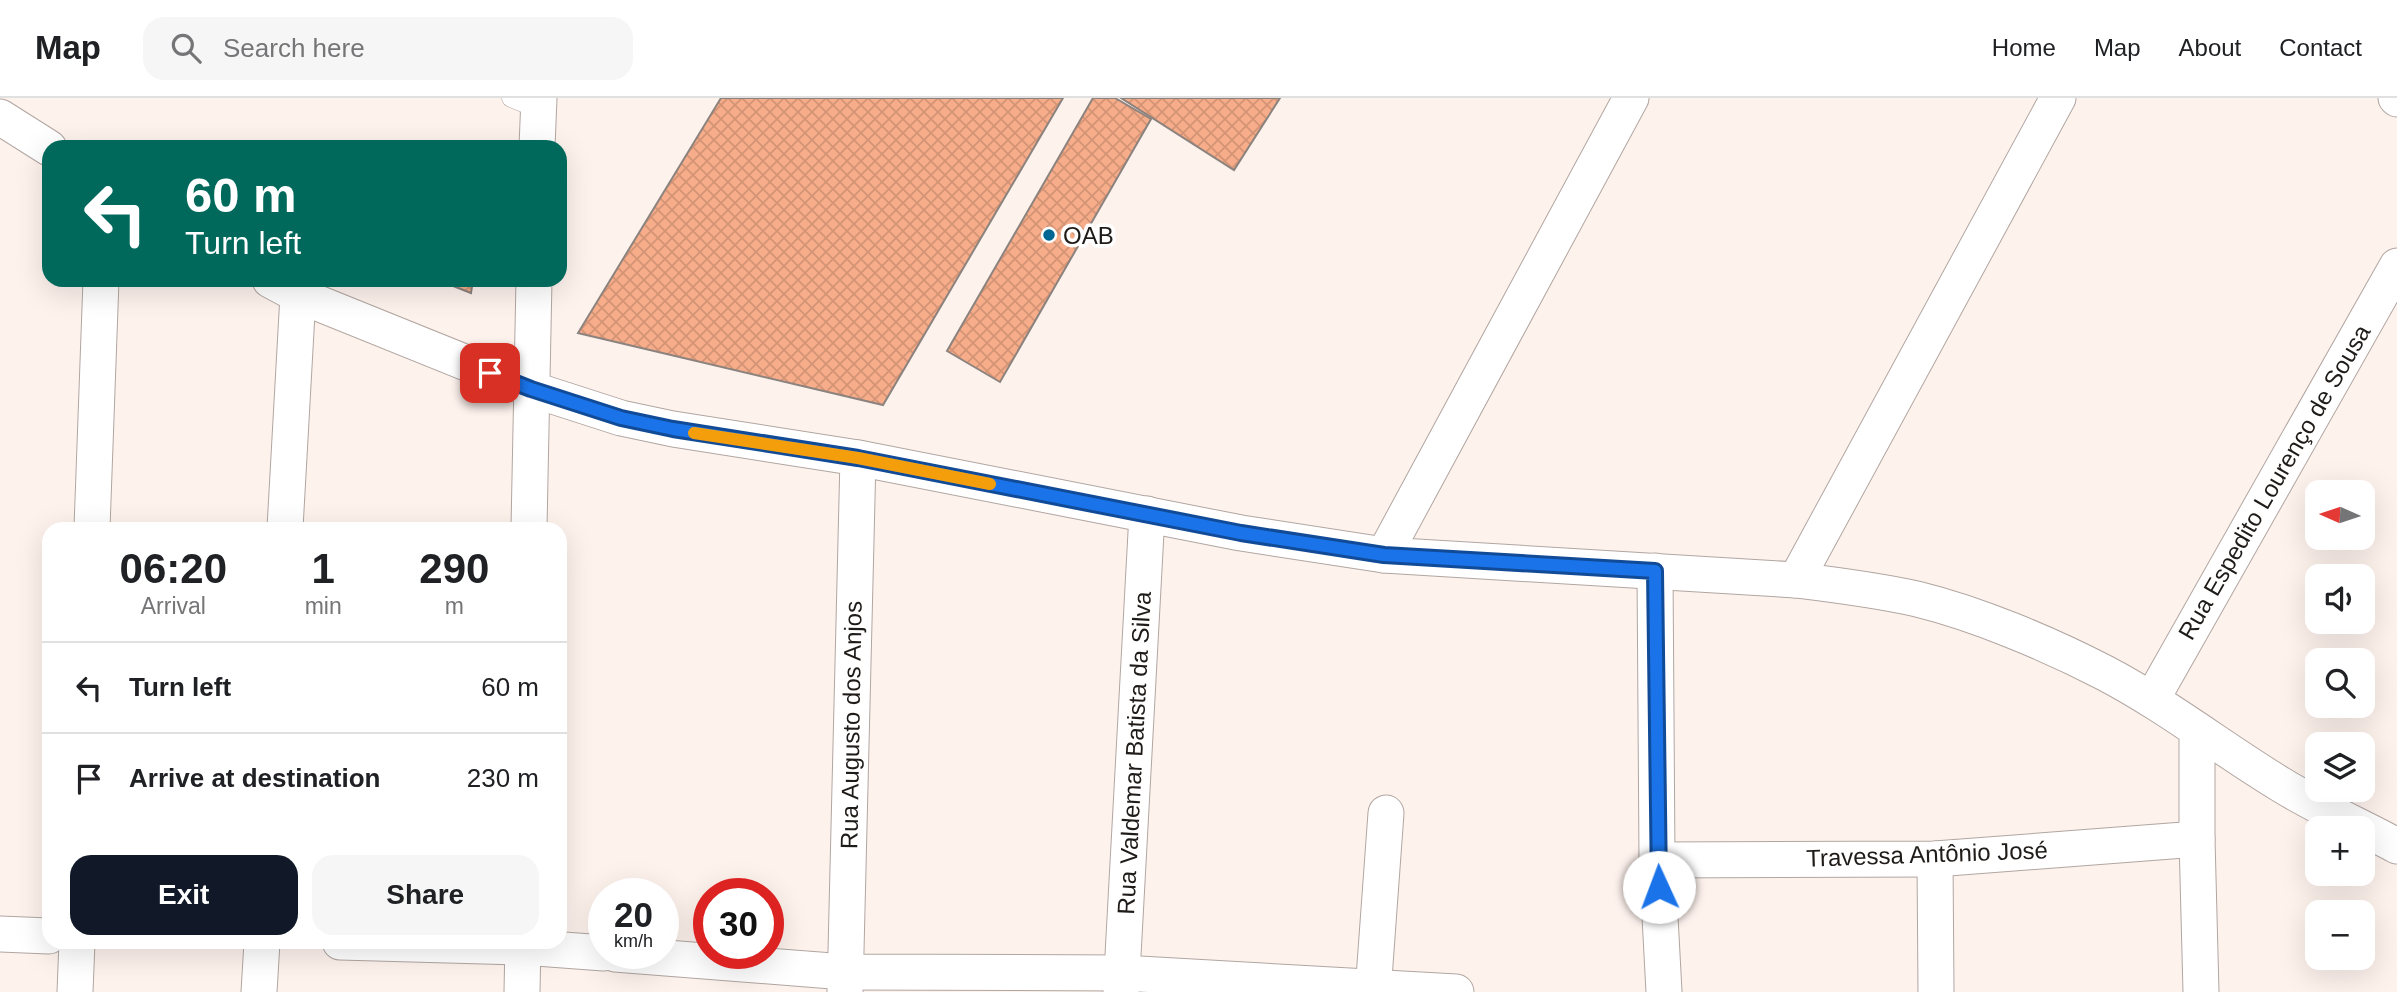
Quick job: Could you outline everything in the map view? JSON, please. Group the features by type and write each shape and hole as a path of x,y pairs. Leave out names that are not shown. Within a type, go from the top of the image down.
{"street":[{"path":"1384,555 1631,98"},
{"path":"1796,580 2058,98"},
{"path":"529,102 536,140"},
{"path":"0,117 42,144"},
{"name":"Rua Espedito Lourenço de Sousa","path":"2152,699 2397,266"},
{"path":"92,522 102,287"},
{"path":"529,522 534,287"},
{"path":"285,522 284,288 531,389 621,418 660,426 858,458 1241,533 1384,555 1796,580 1918,600 1979,619 2104,672 2152,699 2283,786 2397,846"},
{"name":"Rua Augusto dos Anjos","path":"845,982 858,458"},
{"name":"Rua Valdemar Batista da Silva","path":"1122,983 1147,514"},
{"path":"1655,571 1657,860 1664,992"},
{"path":"2197,730 2201,992"},
{"path":"1374,990 1386,813"},
{"name":"Travessa Antônio José","path":"1657,860 1935,859 2197,839"},
{"path":"1935,859 1936,992"},
{"path":"0,934 42,936"},
{"path":"75,992 77,949"},
{"path":"259,992 262,949"},
{"path":"522,992 523,949"},
{"path":"567,949 588,951"},
{"path":"679,962 845,982 1122,983 1456,992"}],"building":[{"path":"721,98 1063,98 883,405 578,333"},
{"name":"OAB","path":"1093,98 1115,98 1151,119 1000,382 947,351"},
{"path":"1121,98 1280,98 1234,170"},
{"path":"456,287 472,287 471,293"}],"slow traffic":[{"path":"694,433 858,458 990,484"}],"place":[{"name":"OAB","path":"1049,235"}],"route":[{"path":"490,373 621,418 673,429 858,458 1241,533 1384,555 1655,571 1659,887"}]}
